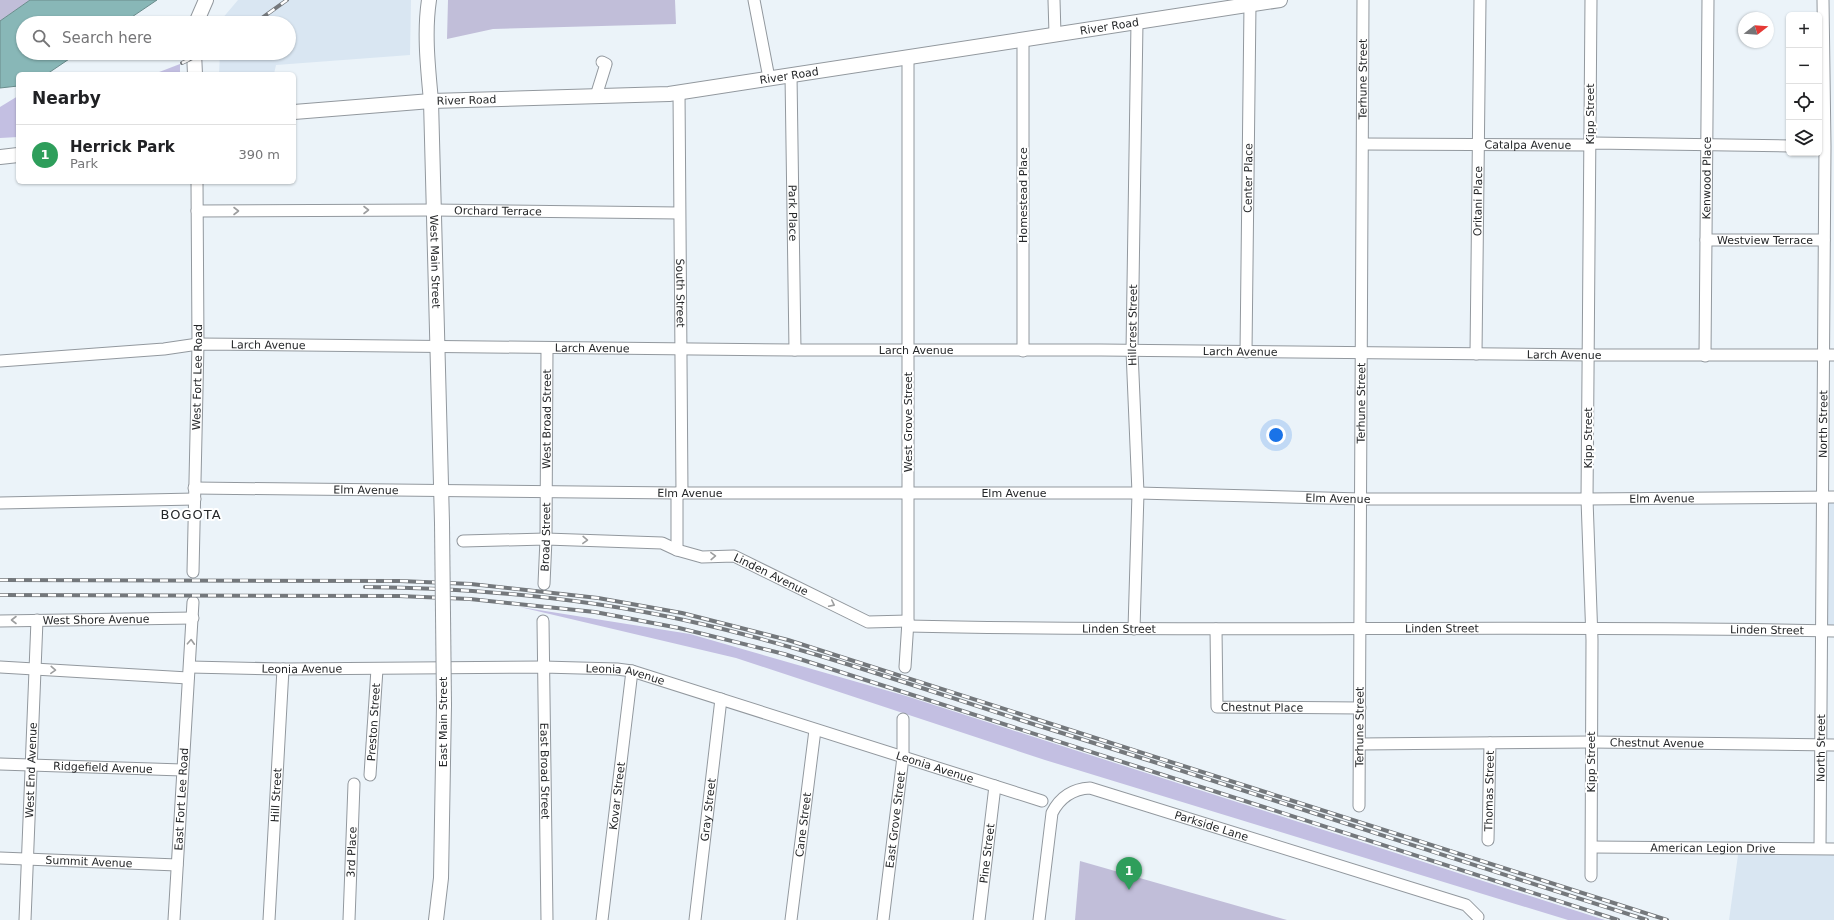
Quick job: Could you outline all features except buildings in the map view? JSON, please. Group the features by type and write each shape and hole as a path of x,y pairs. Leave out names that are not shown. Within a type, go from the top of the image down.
{"main road":[{"path":"199,16 206,0"},
{"name":"West Main Street","path":"429,0 427,54 431,101 435,210 442,523"},
{"name":"River Road","path":"296,112 431,101 679,92 1280,0"},
{"path":"194,60 195,72"},
{"path":"0,157 16,155"},
{"name":"East Main Street","path":"436,920 441,878 444,705 442,523"}],"street":[{"path":"754,0 769,78"},
{"path":"1054,0 1055,34"},
{"name":"Terhune Street","path":"1359,806 1363,0"},
{"name":"Oritani Place","path":"1476,354 1480,0"},
{"name":"Kipp Street","path":"1591,0 1587,499 1592,629 1591,876"},
{"name":"Kenwood Place","path":"1704,356 1708,0"},
{"name":"North Street","path":"1820,848 1821,497 1828,355 1824,240 1826,146 1823,0"},
{"name":"Center Place","path":"1246,352 1250,4"},
{"name":"Hillcrest Street","path":"1134,629 1138,493 1132,351 1137,22"},
{"name":"Homestead Place","path":"1022,351 1023,39"},
{"name":"West Grove Street","path":"905,667 908,624 908,57"},
{"path":"596,96 606,64 602,62"},
{"name":"Park Place","path":"791,75 795,350"},
{"name":"South Street","path":"677,550 682,349 679,213 679,92"},
{"name":"Catalpa Avenue","path":"1363,144 1590,145 1593,143 1786,146"},
{"name":"West Fort Lee Road","path":"193,572 198,344 197,184"},
{"name":"Orchard Terrace","path":"197,211 435,210 679,213"},
{"name":"Westview Terrace","path":"1706,240 1824,240"},
{"name":"Larch Avenue","path":"0,361 164,349 198,344 908,351 1101,350 1704,356 1828,355"},
{"name":"West Broad Street","path":"546,491 547,348"},
{"name":"Elm Avenue","path":"0,503 194,493 441,490 908,494 1138,493 1361,499 1834,497"},
{"name":"Broad Street","path":"544,584 546,491"},
{"name":"Linden Avenue","path":"463,541 546,539 662,543 677,550 702,557 734,556 868,622 1051,629"},
{"path":"193,602 193,618"},
{"name":"West Shore Avenue","path":"0,620 193,618"},
{"name":"East Fort Lee Road","path":"174,920 182,770 193,618"},
{"name":"West End Avenue","path":"25,920 37,620"},
{"name":"East Broad Street","path":"543,621 547,920"},
{"name":"Linden Street","path":"1051,629 1592,629 1834,631"},
{"name":"Chestnut Place","path":"1216,630 1217,707 1360,708"},
{"name":"Leonia Avenue","path":"0,667 189,673 283,670 543,667 617,669 632,671 1042,801"},
{"name":"Preston Street","path":"370,775 377,669"},
{"name":"Hill Street","path":"269,920 283,670"},
{"name":"Kovar Street","path":"602,920 632,671"},
{"name":"Gray Street","path":"695,920 721,699"},
{"name":"East Grove Street","path":"883,920 903,757 903,719"},
{"name":"Cane Street","path":"791,920 815,730"},
{"name":"Chestnut Avenue","path":"1360,744 1591,742 1834,744"},
{"name":"Thomas Street","path":"1488,840 1490,743"},
{"name":"Ridgefield Avenue","path":"0,764 182,770"},
{"name":"3rd Place","path":"349,920 354,784"},
{"name":"Pine Street","path":"980,920 995,786"},
{"name":"Parkside Lane","path":"1039,920 1052,813 1057,804 1066,795 1075,790 1090,788 1466,906 1478,917"},
{"name":"American Legion Drive","path":"1592,847 1834,849"},
{"name":"Summit Avenue","path":"0,858 28,861 177,865"}],"shaded area":[{"path":"0,0 30,0 0,21"},
{"path":"238,0 411,0 410,55 276,65 274,72 219,72 220,60 296,60 296,16 224,16"},
{"path":"448,0 675,0 676,24 493,29 447,39"},
{"path":"180,64 180,72 159,72"},
{"path":"16,97 16,137 0,138 0,107"},
{"path":"1821,497 1834,497 1834,631 1821,631"},
{"path":"520,607 690,634 906,696 1605,920 1568,920 1045,760 736,658"},
{"path":"1739,848 1834,849 1834,920 1729,920"},
{"path":"1080,861 1287,920 1075,920"}],"water":[{"path":"30,0 157,0 133,16 16,16 16,60 68,60 50,72 16,72 16,86 0,88 0,21"}],"railway":[{"path":"265,16 287,0"},
{"path":"182,63 188,60"},
{"path":"0,580 400,581 471,584 598,598 682,613 788,640 1667,920"},
{"path":"365,587 445,589 525,595 605,605 728,630 861,668 1647,920"},
{"path":"0,595 399,596 470,599 595,612 679,628 784,654 1618,920"}],"place":[{"name":"Herrick Park","path":"1129,890"}],"district":[{"name":"BOGOTA","path":"191,514"}]}
